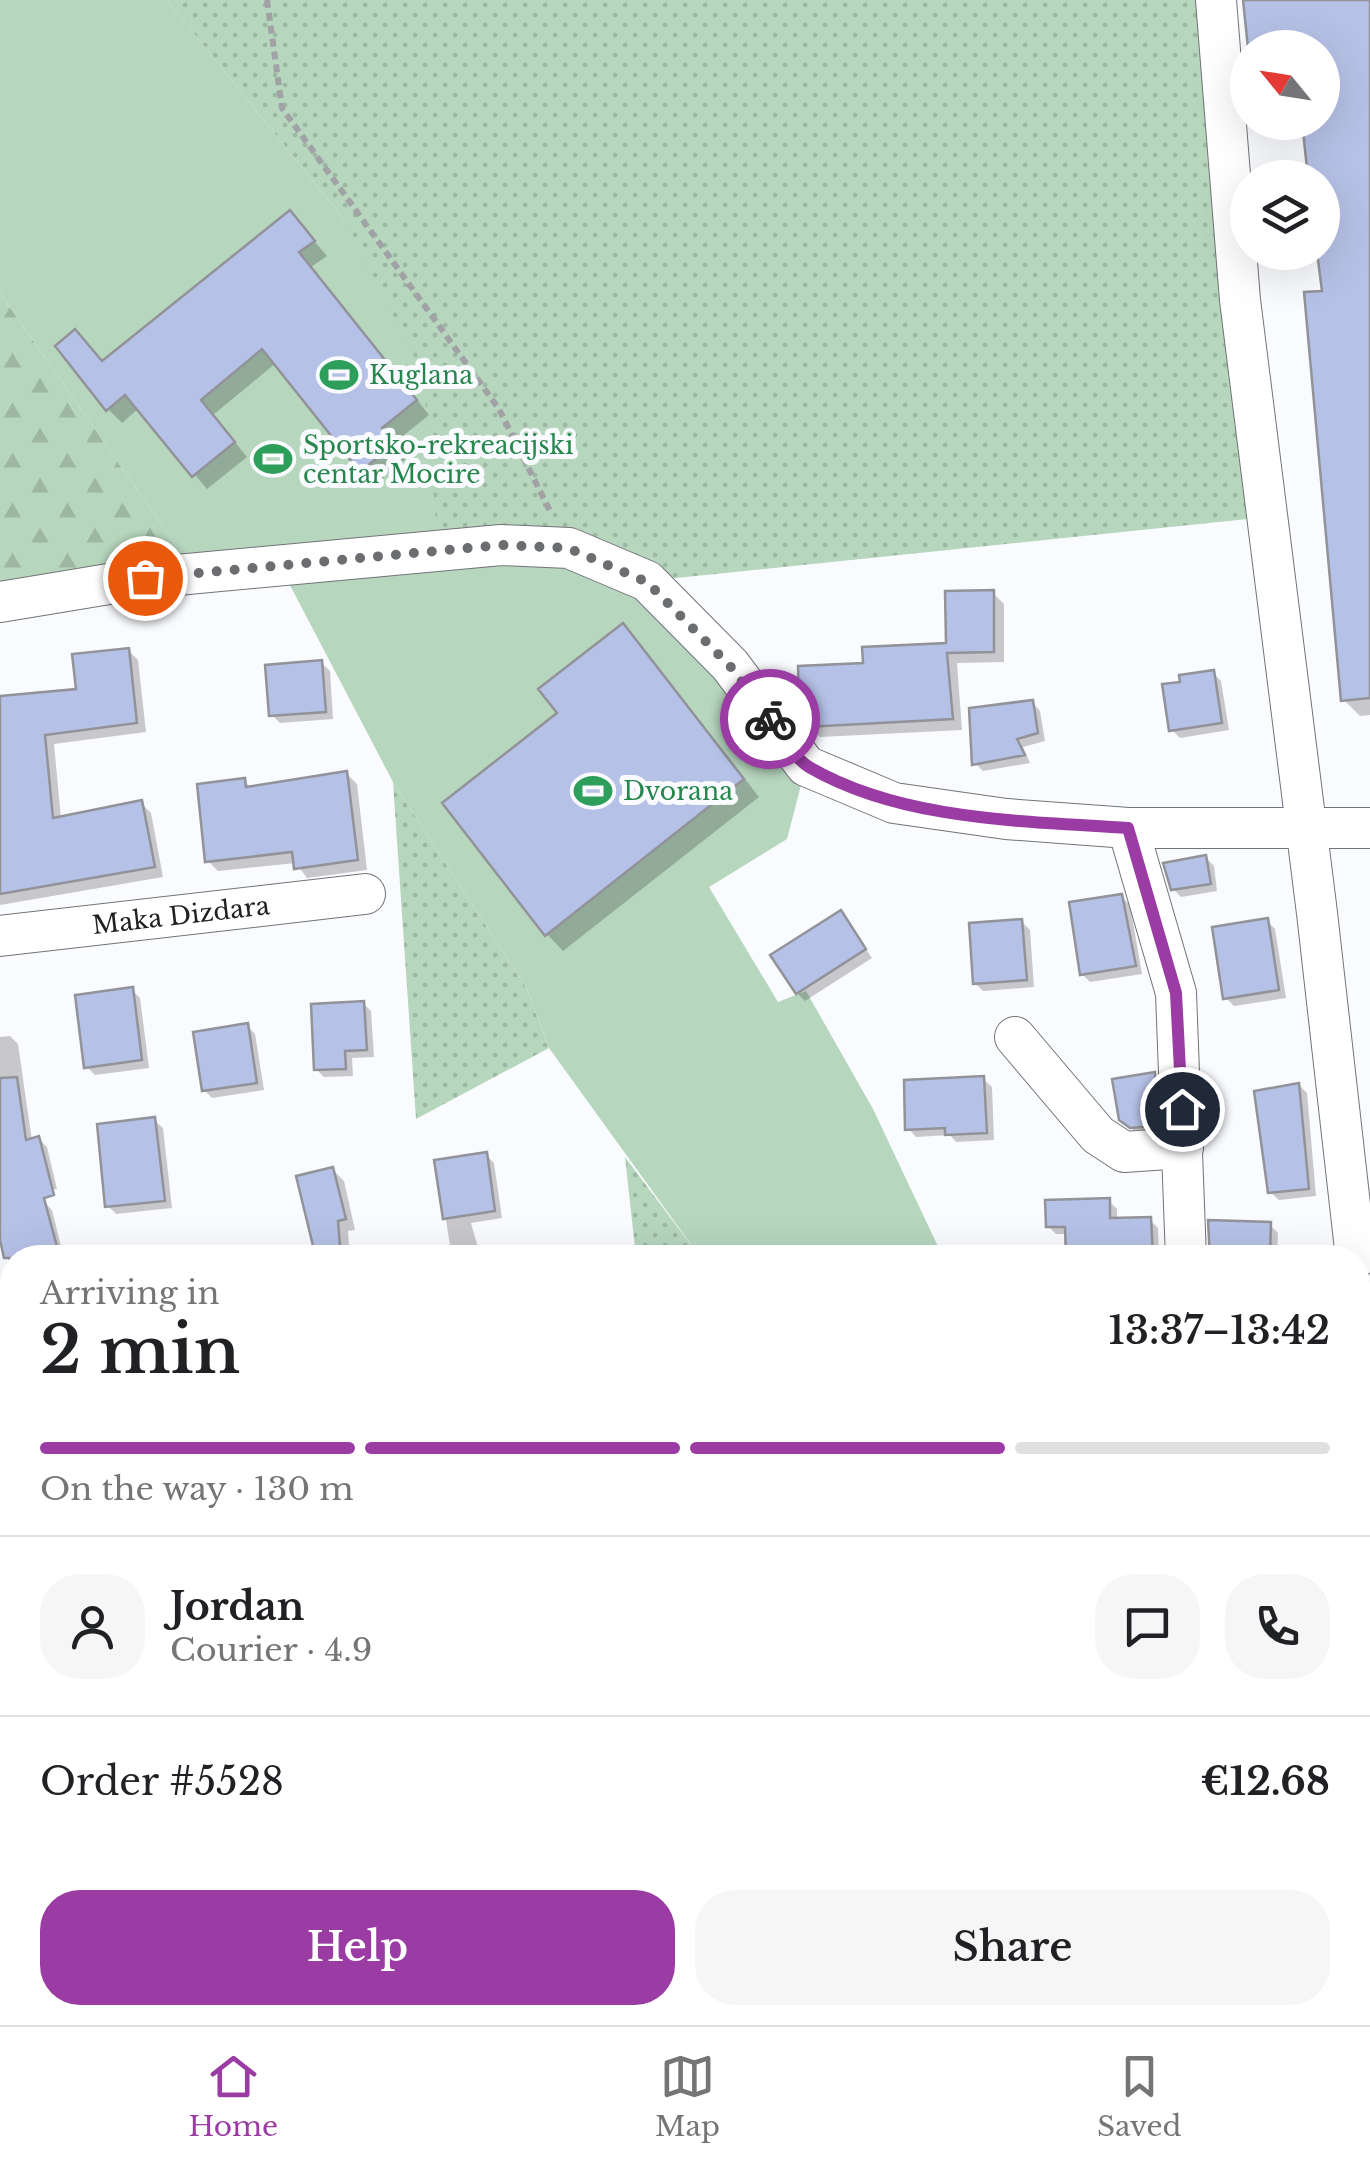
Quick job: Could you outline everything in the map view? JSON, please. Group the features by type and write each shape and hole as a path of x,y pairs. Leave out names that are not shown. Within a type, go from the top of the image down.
{"street":[{"path":"1216,0 1240,300 1322,951 1355,1245"},
{"path":"0,602 145,578 501,545 568,548 647,582 730,666 806,766 894,803 1006,820 1128,828 1370,828"},
{"path":"1128,828 1176,993 1186,1245"},
{"name":"Maka Dizdara","path":"0,936 365,894"},
{"path":"1015,1037 1098,1135 1124,1152 1184,1148"}],"path":[{"path":"267,0 282,108 499,409 568,548"}],"green space":[{"name":"Sportsko-rekreacijski centar Mocire","path":"0,0 167,0 346,222 423,374 439,555 501,545 647,581 806,766 787,839 709,887 778,1002 806,991 873,1109 937,1245 691,1245 549,1048 527,989 393,782 282,570 196,574 0,293"},
{"path":"167,0 1216,0 1232,160 1230,270 1243,270 1267,517 647,581 439,555 346,222"},
{"path":"0,293 196,574 0,602"},
{"path":"393,782 527,989 549,1048 416,1119"},
{"path":"625,1157 691,1245 635,1245"}],"building":[{"path":"1243,0 1370,0 1370,698 1341,701 1304,292 1322,291 1319,270 1340,270 1340,160 1306,160 1304,140 1340,140 1340,30 1246,30"},
{"path":"290,210 315,241 299,252 417,400 382,428 394,444 360,472 262,349 201,400 235,442 192,477 125,395 106,411 55,346 75,329 102,361"},
{"path":"994,590 994,652 947,653 953,719 806,727 799,718 798,666 863,663 862,647 946,643 945,591"},
{"name":"Dvorana","path":"623,623 744,779 545,936 442,803 557,713 538,689"},
{"path":"129,648 137,723 45,735 53,818 142,800 155,867 0,894 0,696 76,689 72,654"},
{"path":"322,660 326,712 269,716 265,665"},
{"path":"1214,670 1222,723 1169,731 1162,684 1180,682 1179,675"},
{"path":"1033,700 1038,733 1017,739 1025,755 972,765 969,708"},
{"path":"347,771 358,860 294,869 292,852 205,862 197,784 245,778 246,787"},
{"path":"1206,855 1211,884 1171,890 1163,863"},
{"path":"1122,894 1136,966 1080,975 1069,902"},
{"path":"841,910 866,949 796,994 770,955"},
{"path":"1268,918 1279,990 1223,999 1212,927"},
{"path":"1022,919 1027,980 973,984 969,923"},
{"path":"133,987 142,1060 84,1068 75,995"},
{"path":"364,1001 367,1050 345,1051 346,1069 314,1070 311,1004"},
{"path":"248,1023 257,1083 202,1091 193,1032"},
{"path":"1155,1072 1157,1126 1130,1128 1119,1120 1112,1079"},
{"path":"984,1076 987,1133 945,1135 945,1128 905,1130 904,1080"},
{"path":"17,1077 26,1140 39,1136 54,1195 44,1198 57,1245 1,1245 0,1078"},
{"path":"1299,1083 1309,1189 1268,1193 1254,1091"},
{"path":"155,1117 165,1201 105,1207 97,1124"},
{"path":"487,1152 495,1211 443,1219 434,1160"},
{"path":"333,1167 346,1219 338,1221 340,1245 313,1245 296,1176"},
{"path":"1110,1198 1110,1218 1151,1217 1152,1245 1066,1245 1065,1227 1046,1227 1045,1200"},
{"path":"1208,1220 1271,1222 1270,1245 1209,1245"}],"way so far":[{"path":"145,578 501,545 568,548 647,582 730,666 770,719"}],"place":[{"name":"Kuglana","path":"339,375"},
{"name":"Sportsko-rekreacijski centar Mocire","path":"273,459"},
{"name":"Dvorana","path":"593,791"}],"route":[{"path":"770,719 806,766 894,803 1006,820 1128,828 1176,993 1182,1109"}]}
